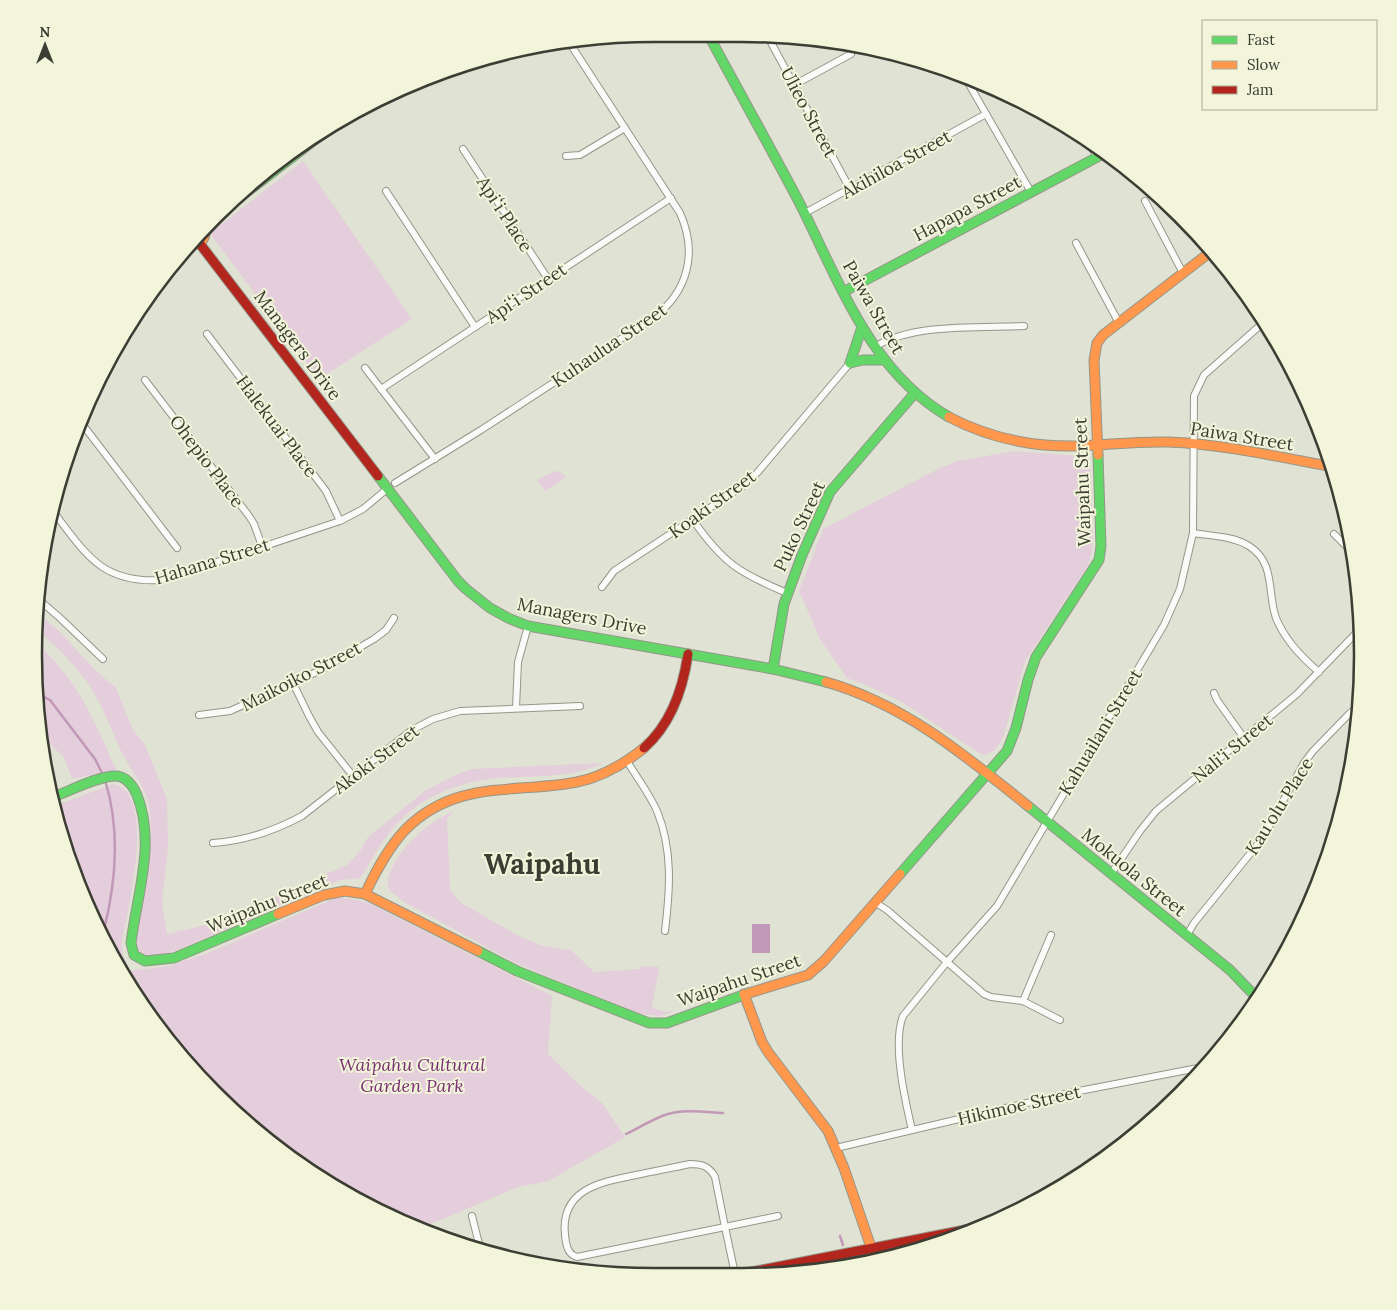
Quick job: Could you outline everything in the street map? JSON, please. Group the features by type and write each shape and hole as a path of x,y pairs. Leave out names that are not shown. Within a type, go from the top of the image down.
{"street":[{"name":"Paiwa Street","path":"712,42 805,213 862,327 884,360 914,394 951,418 1004,439 1039,445 1097,445 1139,442 1193,444 1324,466"},
{"name":"Ulieo Street","path":"772,43 850,189"},
{"name":"Kuhaulua Street","path":"395,483 653,318 669,304 679,292 684,281 688,268 689,250 684,221 573,48"},
{"path":"794,85 851,54"},
{"path":"971,87 1031,192"},
{"name":"Akihiloa Street","path":"805,213 986,114"},
{"path":"566,156 580,155 624,128"},
{"name":"Apiʻi Place","path":"463,149 548,278"},
{"name":"Hapapa Street","path":"845,291 1098,157"},
{"path":"386,191 475,327"},
{"name":"Apiʻi Street","path":"381,389 671,198"},
{"path":"1145,201 1183,273"},
{"path":"1076,243 1120,323"},
{"name":"Managers Drive","path":"200,244 458,582 471,595 497,614 528,626 773,669 829,683 884,703 917,722 988,774"},
{"name":"Waipahu Street","path":"59,795 108,777 120,777 130,784 138,796 146,839 131,944 134,955 140,959 153,961 174,958 324,894 345,891 365,894 517,971 649,1023 667,1023 744,994 808,975 816,970 876,903 1002,758 1013,739 1030,671 1036,657 1099,560 1101,546 1094,354 1100,339 1206,255"},
{"path":"875,347 889,339 914,332 1024,326"},
{"path":"850,363 862,327"},
{"name":"Kahuailani Street","path":"912,1130 898,1047 899,1025 909,1007 997,906 1164,625 1180,589 1193,533 1194,396 1201,380 1217,362 1258,327"},
{"name":"Halekuai Place","path":"207,334 326,491 340,521"},
{"path":"850,363 864,360 884,360"},
{"name":"Koaki Street","path":"602,587 614,571 733,493 757,473 850,363"},
{"path":"365,368 435,459"},
{"name":"Ohepio Place","path":"146,380 249,516 262,546"},
{"name":"Puko Street","path":"773,669 787,594 830,492 914,394"},
{"path":"86,430 177,548"},
{"name":"Hahana Street","path":"58,518 88,557 112,572 137,580 162,580 340,521 362,509 387,488"},
{"path":"692,520 713,548 732,566 753,579 787,594"},
{"path":"1193,533 1238,541 1248,545 1260,555 1269,572 1273,608 1281,629 1298,652 1319,672"},
{"path":"1334,534 1344,544"},
{"path":"45,605 103,659"},
{"name":"Maikoiko Street","path":"199,716 230,711 321,670 374,639 386,630 394,618"},
{"path":"516,708 518,662 528,626"},
{"name":"Nali'i Street","path":"1111,874 1156,811 1297,694 1354,636"},
{"path":"365,894 386,854 401,835 426,812 445,802 476,791 578,783 596,777 628,761 650,742 668,718 679,695 688,654"},
{"path":"293,683 318,732 353,776"},
{"path":"1214,693 1244,738"},
{"name":"Akoki Street","path":"213,843 234,842 292,821 317,806 412,730 433,719 460,711 580,706"},
{"name":"Kau'olu Place","path":"1187,935 1194,923 1262,839 1304,763 1313,751 1351,712"},
{"path":"628,761 654,805 666,840 670,863 670,878 665,931"},
{"name":"Mokuola Street","path":"988,774 1187,935 1241,980 1252,993"},
{"path":"876,903 887,910 984,994 1023,1001 1060,1020"},
{"path":"1023,1001 1052,935"},
{"path":"744,994 762,1042 817,1115 836,1148 872,1254"},
{"name":"Hikimoe Street","path":"836,1148 1074,1092 1192,1070"},
{"path":"734,1268 725,1227 715,1176 711,1170 698,1164 602,1182 591,1186 576,1198 566,1212 568,1250 571,1255 577,1257 725,1227 778,1216"},
{"path":"472,1216 478,1241"},
{"path":"782,1266 937,1236"}],"green space":[{"path":"303,161 412,319 319,379 211,235 215,229"},
{"path":"1014,451 1081,456 1090,462 1093,541 1087,567 1025,661 1002,739 993,751 982,755 900,701 847,678 820,639 799,591 823,529 938,469 958,461"},
{"path":"555,471 560,472 566,477 545,491 537,480"},
{"path":"44,619 60,632 95,670 116,688 133,730 144,743 167,799 168,847 162,903 167,934 206,925 248,909 347,865 361,850 368,837 425,791 453,776 471,769 603,763 572,773 483,780 450,789 420,804 406,815 384,839 360,878 341,880 162,955 144,954 139,951 137,932 151,851 151,820 147,798 123,755 89,684 43,635"},
{"path":"42,650 63,671 84,702 116,770 72,779 64,757 49,743 44,695"},
{"name":"Waipahu Cultural Garden Park","path":"113,784 127,792 134,808 137,830 136,855 122,942 126,963 89,889 75,852 61,804"},
{"path":"454,811 447,818 450,890 461,903 519,936 540,945 571,950 594,972 640,969 642,966 659,967 652,1008 665,1012 674,1011 661,1016 640,1014 516,963 404,902 393,893 388,886 388,878 400,855 412,839 427,826"},
{"name":"Waipahu Cultural Garden Park","path":"337,898 347,898 369,903 552,996 548,1054 574,1080 602,1103 625,1137 548,1181 518,1187 430,1224 384,1204 349,1185 282,1141 251,1116 222,1088 194,1059 169,1028 131,971 169,966 206,954 328,901"}],"shaded area":[{"path":"752,924 770,924 770,953 752,953"}],"waterway":[{"path":"44,697 50,700 95,759 103,775"},
{"path":"105,780 113,817 115,855 114,874 105,924"},
{"path":"626,1134 662,1116 677,1112 723,1113"},
{"path":"840,1236 843,1245"}],"traffic: fast":[{"path":"712,42 798,200 842,291 859,321 897,375 921,398 949,417"},
{"path":"845,291 1098,157"},
{"path":"850,363 862,327"},
{"path":"850,363 863,360 884,360"},
{"path":"773,669 784,604 802,555 830,492 914,394"},
{"path":"900,874 1007,751 1016,728 1036,657 1099,560 1101,546 1098,455"},
{"path":"378,476 458,581 490,608 508,618 528,626 773,669 826,682"},
{"path":"59,795 92,781 119,776 131,785 137,795 145,831 145,850 131,943 134,955 145,961 174,958 278,914"},
{"path":"1028,806 1230,970 1252,993"},
{"path":"478,951 517,971 649,1023 667,1023 749,993"}],"traffic: slow":[{"path":"1098,455 1094,360 1097,343 1103,335 1206,255"},
{"path":"949,417 980,431 1027,443 1060,446 1145,442 1189,443 1324,465"},
{"path":"826,682 855,692 908,718 957,751 1028,806"},
{"path":"365,894 383,860 405,830 424,814 444,803 486,791 586,780 612,769 644,748"},
{"path":"749,993 808,975 824,961 900,874"},
{"path":"278,914 324,895 345,891 365,894 478,951"},
{"path":"744,994 762,1042 768,1052 828,1131 844,1168 873,1253"}],"traffic: jam":[{"path":"200,244 378,476"},
{"path":"644,748 662,728 674,705 683,680 688,654"},
{"path":"781,1266 938,1235"}],"district":[{"name":"Waipahu","path":"542,864"}]}
